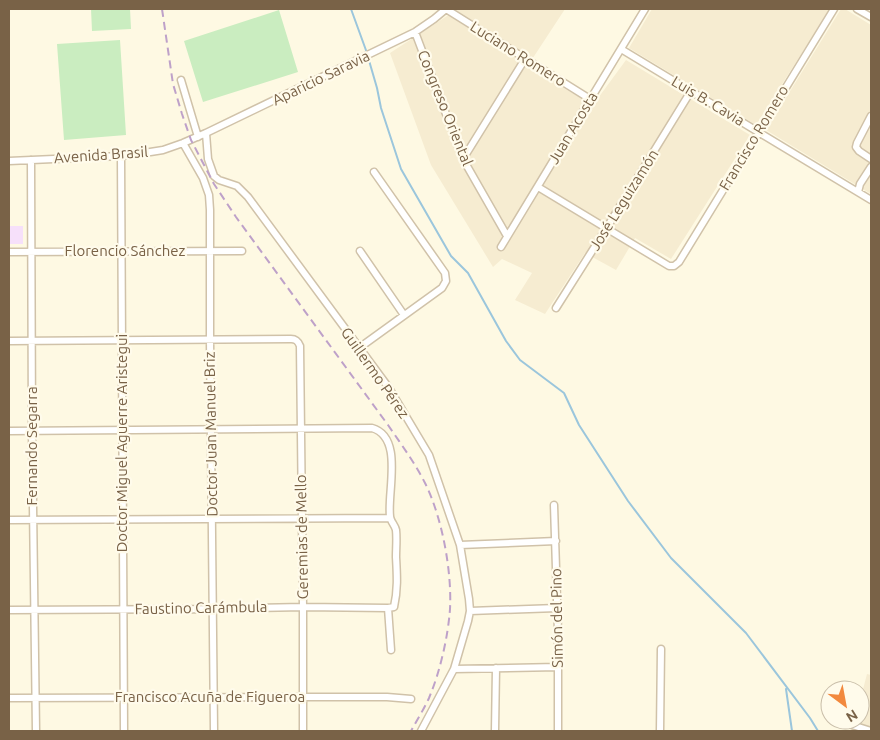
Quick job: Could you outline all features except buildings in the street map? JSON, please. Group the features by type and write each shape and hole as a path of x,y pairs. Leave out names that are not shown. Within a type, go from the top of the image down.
{"street":[{"name":"Aparicio Saravia","path":"195,138 415,32 446,9"},
{"name":"Luciano Romero","path":"446,9 590,99"},
{"name":"Juan Acosta","path":"501,246 645,9"},
{"name":"Francisco Romero","path":"606,229 669,266 674,266 679,262 834,9"},
{"path":"857,9 871,17"},
{"name":"Congreso Oriental","path":"415,32 463,159 508,236"},
{"name":"Luis B. Cavia","path":"621,49 871,200"},
{"path":"463,159 525,59"},
{"path":"181,80 195,138"},
{"name":"José Leguizamón","path":"556,308 691,91"},
{"path":"871,116 856,148 871,160"},
{"name":"Guillermo Pérez","path":"206,133 208,159 214,176 219,180 237,186 248,197 389,388 429,455 460,545 470,611 454,669 421,731"},
{"name":"Avenida Brasil","path":"9,161 120,156 163,150 195,138"},
{"name":"Doctor Juan Manuel Briz","path":"182,144 203,178 209,195 210,210 214,731"},
{"name":"Doctor Miguel Aguerre Aristegui","path":"120,156 124,731"},
{"name":"Fernando Segarra","path":"31,160 36,731"},
{"path":"858,192 860,184 871,168"},
{"path":"359,348 442,288 446,281 445,273 374,172"},
{"path":"538,187 606,229"},
{"path":"360,250 404,315"},
{"name":"Florencio Sánchez","path":"9,252 242,251"},
{"name":"Geremias de Mello","path":"210,340 295,339 300,346 303,731"},
{"path":"9,342 210,340"},
{"path":"9,431 301,428 372,428 381,431 387,441 392,462 390,518 396,528 397,593 391,608 390,650"},
{"name":"Simón del Pino","path":"554,505 558,731"},
{"path":"9,520 390,518"},
{"path":"460,545 556,541"},
{"name":"Faustino Carámbula","path":"9,610 391,608"},
{"path":"470,611 556,608"},
{"path":"660,731 661,649"},
{"path":"454,669 558,667"},
{"path":"495,731 496,668"},
{"name":"Francisco Acuña de Figueroa","path":"9,698 387,697 411,699"}],"shaded area":[{"path":"455,9 565,9 527,67 593,105 626,60 750,135 671,259 635,238 616,270 585,253 545,314 515,300 532,273 502,259 493,267 431,165 390,53"},
{"path":"652,9 830,9 756,125 629,48"},
{"path":"841,9 845,9 871,25 871,194 766,130"},
{"path":"9,226 23,226 23,244 9,244"},
{"path":"867,674 871,675 871,731 851,731 870,730 870,680 865,680"}],"green space":[{"path":"91,9 130,9 131,29 92,31"},
{"path":"279,10 298,72 203,102 184,41"},
{"path":"120,40 126,135 64,140 57,44"}],"waterway":[{"path":"351,9 367,53"},
{"path":"368,57 381,108 401,169 451,256 468,273 506,341 520,360 564,393 579,425 628,501 671,558 746,633 818,731"},
{"path":"786,689 792,731"}],"railway":[{"path":"162,9 173,84 191,140 214,184 403,446 417,468 431,497 445,544 450,609 443,654 437,677 427,702 411,731"}]}
